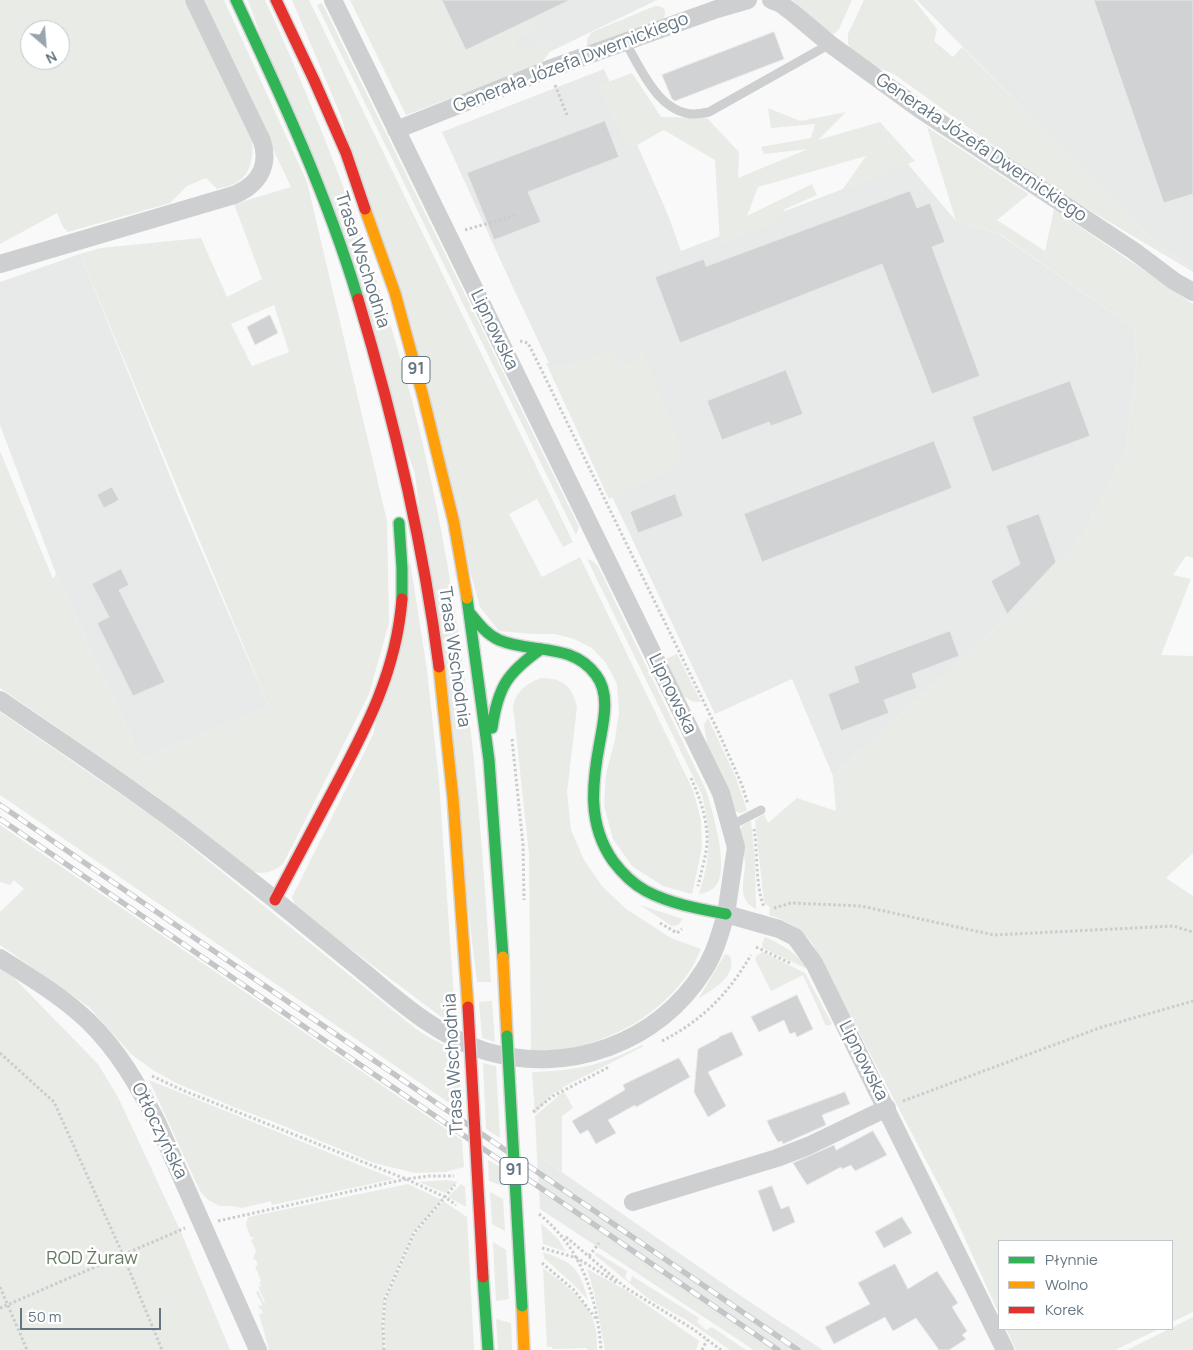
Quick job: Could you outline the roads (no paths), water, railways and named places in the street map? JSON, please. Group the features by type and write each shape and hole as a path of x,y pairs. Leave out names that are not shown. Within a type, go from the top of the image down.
{"main road":[{"name":"Trasa Wschodnia","path":"236,0 278,89 312,168 348,270 376,363 401,460 428,590 449,743 468,1007 488,1350"},
{"name":"Trasa Wschodnia","path":"276,0 346,153 395,292 441,465 454,523 488,760 501,925 524,1350"},
{"path":"397,495 401,460"},
{"path":"275,900 355,748 373,710 386,676 396,643 403,583 401,539 397,513"},
{"path":"468,612 480,627 497,639 509,644 569,652 580,658 597,675 605,695 605,710 592,798 596,827 602,843 623,872 638,886 653,895 692,907 726,914"},
{"path":"488,760 494,711 500,690 512,672 541,649"}],"street":[{"path":"0,264 234,195 246,189 256,179 265,160 266,153 262,141 194,0"},
{"name":"Lipnowska","path":"333,0 721,793 736,847 726,914 778,929 794,938 806,950 887,1108 1005,1350"},
{"name":"Generała Józefa Dwernickiego","path":"396,130 549,69 717,8 748,0"},
{"name":"Generała Józefa Dwernickiego","path":"772,0 793,13 830,44 918,108 1134,251 1174,282 1193,292"},
{"path":"0,700 163,813 432,1025 455,1038 484,1050 514,1058 566,1058 610,1047 627,1040 660,1019 678,1004 693,987 716,946 726,914"},
{"name":"Otłoczyńska","path":"0,958 36,980 76,1010 101,1034 124,1062 144,1096 208,1221 258,1350"},
{"path":"633,1202 777,1158 808,1146 887,1108"}],"lane":[{"path":"624,42 657,95 673,108 694,114 709,112 830,44"},
{"path":"730,826 761,810"}],"railway":[{"path":"0,805 798,1350"},
{"path":"0,819 778,1350"}],"park label":[{"name":"ROD Żuraw","path":"92,1259"}]}
